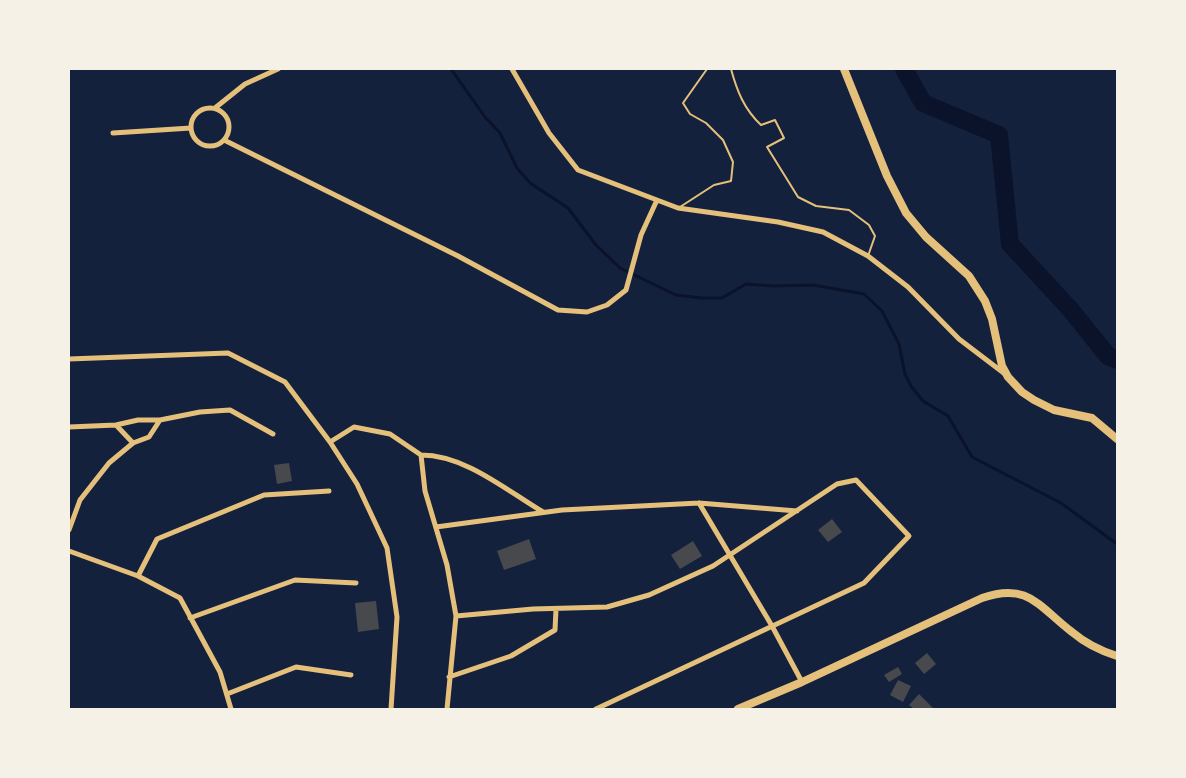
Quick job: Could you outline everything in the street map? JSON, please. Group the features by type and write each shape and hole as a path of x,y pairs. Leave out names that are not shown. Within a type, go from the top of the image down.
{"main road":[{"path":"844,69 887,176 906,213 926,237 969,276 985,301 992,319 1002,366 1008,377 1022,392 1034,400 1054,410 1092,418 1117,439"},
{"path":"738,709 802,682 982,598 1005,593 1027,596 1036,601 1082,640 1117,656"}],"street":[{"path":"215,108 246,84 278,69"},
{"path":"512,69 549,133 578,170 678,208 778,222 823,232 868,256 908,287 959,339 1008,377"},
{"path":"205,108 215,108 225,114 229,121 229,130 224,140 214,145 203,144 195,138 191,128 196,114 205,108"},
{"path":"113,132 191,128"},
{"path":"224,140 362,207 558,310 587,312 607,305 626,290 641,235 657,200"},
{"path":"69,359 228,353 285,382 330,442 357,484 387,548 398,617 391,709"},
{"path":"69,427 117,425 138,420 160,420 200,412 230,410 273,434"},
{"path":"69,530 80,500 110,463 133,443 149,437 160,420"},
{"path":"117,425 133,443"},
{"path":"330,442 354,427 390,434 420,455 435,455 471,468 543,512"},
{"path":"420,455 425,491 447,565 456,616 447,709"},
{"path":"456,616 607,607 649,595 713,566 837,484 856,480 909,536 864,583 596,709"},
{"path":"138,576 157,539 264,495 329,491"},
{"path":"436,527 543,512 699,503 797,511"},
{"path":"699,503 792,660 802,682"},
{"path":"69,551 138,576 180,598 220,672 231,709"},
{"path":"190,618 295,580 356,583"},
{"path":"449,677 511,656 555,630 556,609"},
{"path":"227,694 296,667 351,675"}],"lane":[{"path":"678,208 714,185 731,181 733,162 723,140 706,123 690,114 683,103 707,69"},
{"path":"731,69 738,93 749,114 761,125 775,120 784,138 767,147 798,197 816,206 849,210 868,225 875,236 868,256"}],"building":[{"path":"289,463 292,481 277,484 274,465"},
{"path":"832,519 842,532 828,542 818,530"},
{"path":"529,539 536,559 504,570 497,551"},
{"path":"693,541 702,556 680,569 671,555"},
{"path":"376,601 379,629 358,632 355,603"},
{"path":"927,653 936,664 924,674 915,663"},
{"path":"898,667 902,674 889,682 884,675"},
{"path":"898,680 911,686 903,702 890,695"},
{"path":"919,694 934,709 914,709 909,705"}],"waterway":[{"path":"451,69 485,117 500,133 517,168 530,183 568,208 596,245 620,268 676,295 701,298 722,298 746,284 813,285 864,294 882,311 899,344 905,374 911,386 923,401 948,416 972,457 1061,503 1117,544"},
{"path":"904,69 923,103 999,135 1010,244 1070,309 1108,356 1117,360"}]}
